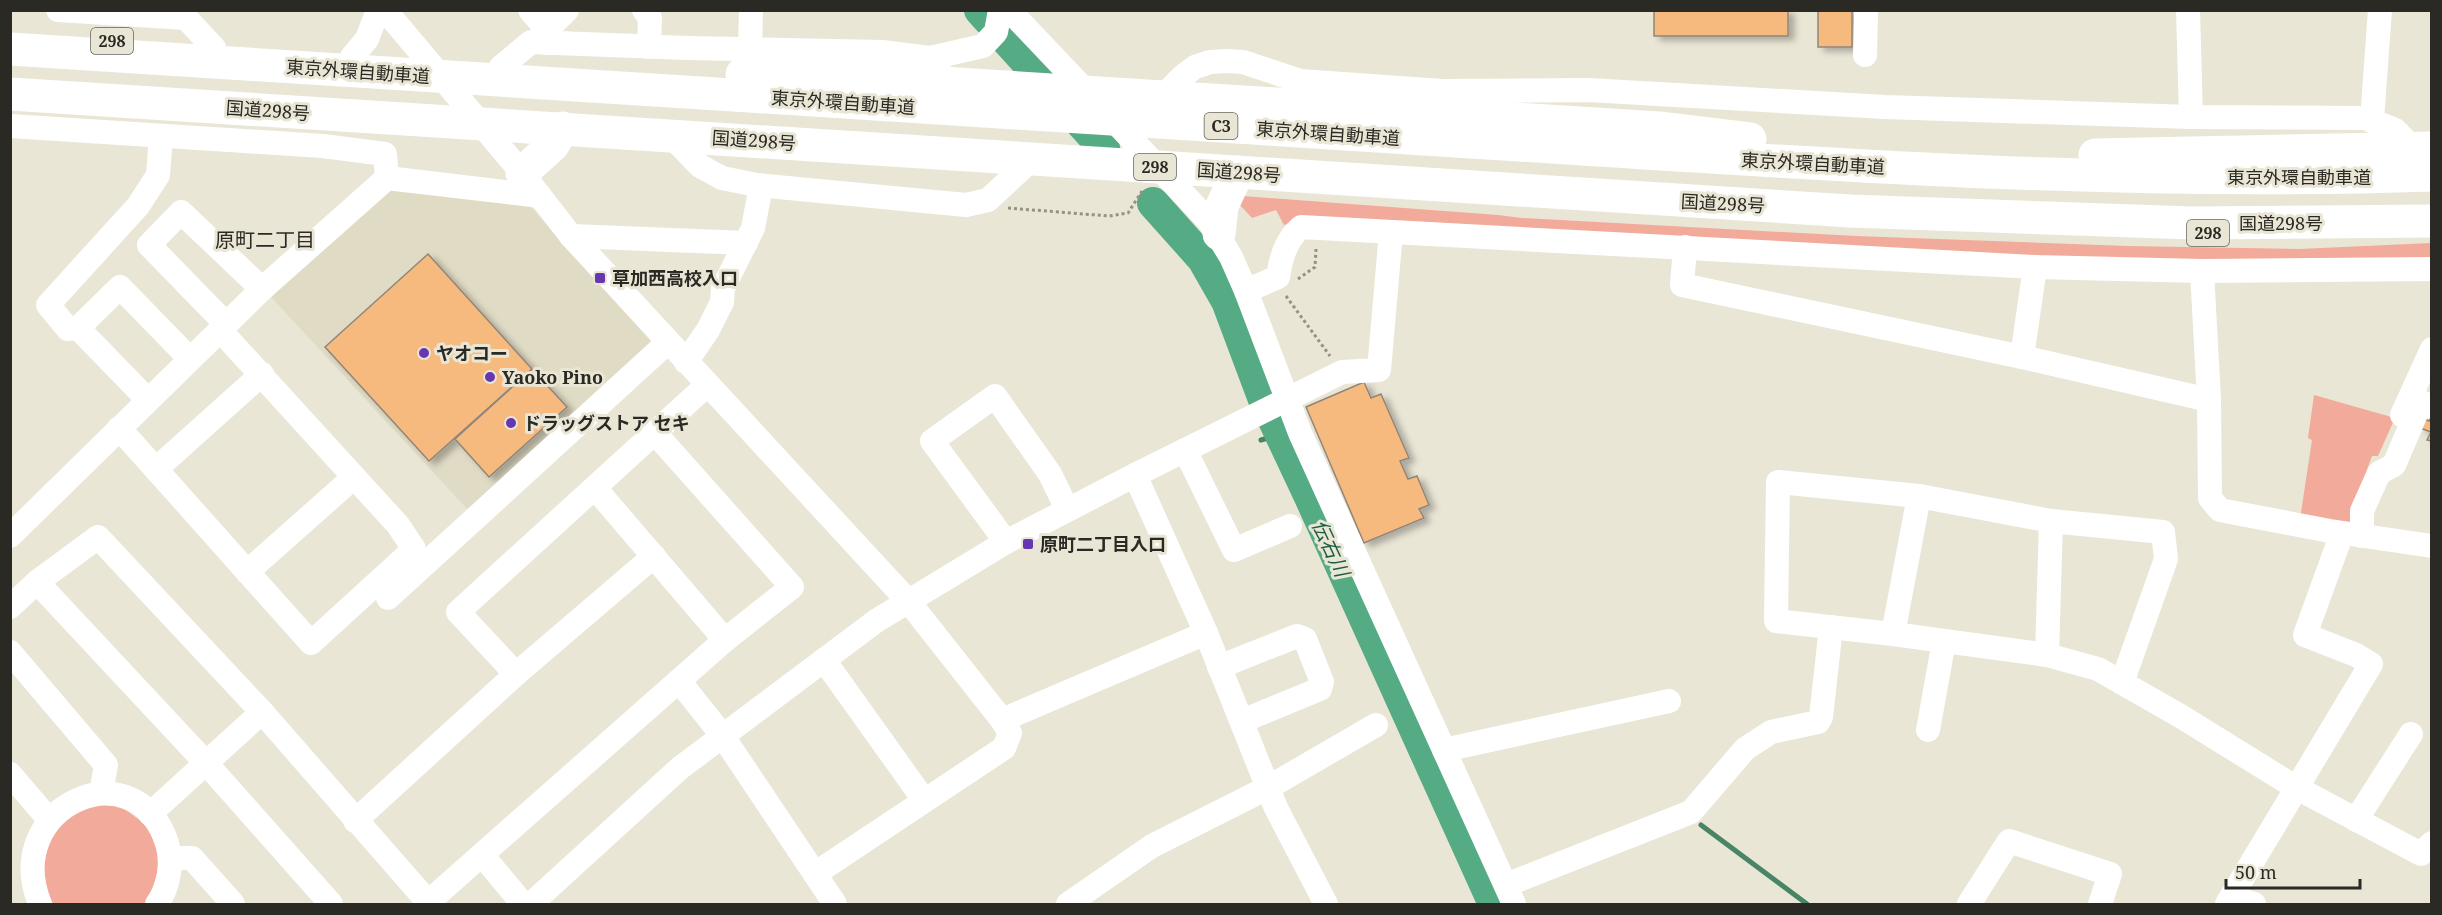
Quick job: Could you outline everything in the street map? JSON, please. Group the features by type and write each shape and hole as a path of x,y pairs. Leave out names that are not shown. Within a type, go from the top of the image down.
{"highway":[{"name":"298","path":"10,34 352,57 424,69 501,67 1857,152 2137,162 2423,159"},
{"name":"東京外環自動車道","path":"10,49 424,69 1333,134 1988,172 2253,178 2423,159"},
{"path":"424,69 635,70 878,79 1659,128 1857,152"},
{"name":"東京外環自動車道","path":"10,82 1870,198 2165,209 2432,207"},
{"path":"80,86 210,104 404,125 798,159 1556,207 1850,211"},
{"name":"国道298号","path":"10,94 1850,211 2192,223 2432,221"},
{"path":"531,184 563,128"},
{"path":"1219,234 1222,206 1238,172"},
{"name":"298","path":"1985,216 2151,231 2300,236 2432,233"}],"street":[{"path":"58,10 186,18 214,48"},
{"path":"352,57 367,39 378,10"},
{"path":"385,10 424,69 479,123 531,184 571,236 909,602 1010,733 1004,748 816,873"},
{"path":"530,10 547,37"},
{"path":"547,37 567,10"},
{"path":"644,10 650,18 649,47"},
{"path":"750,49 751,10"},
{"path":"501,67 531,42 547,37 649,47 882,52 930,58 983,46 996,32 1000,10"},
{"path":"1009,10 1219,234 1246,291 1282,403 1510,895 1691,812 1745,749 1771,732 1818,722 1821,717 1831,627"},
{"path":"1865,55 1866,10"},
{"path":"2188,10 2191,117"},
{"path":"2372,120 2380,10"},
{"path":"930,58 958,96"},
{"path":"1164,109 1172,87 1184,76 1196,67 1210,62 1227,61 1243,62 1300,81 1442,91 1588,90 1885,107 2191,117 2365,118 2395,130 2423,159"},
{"path":"323,146 359,116"},
{"path":"10,126 323,146 385,153 387,178"},
{"path":"670,135 700,166 722,178 761,186 966,205 987,200 1032,159"},
{"path":"160,136 158,175 138,206 48,305 68,329 78,328 120,287 190,359"},
{"path":"10,536 147,399 262,289 387,178 531,184"},
{"path":"686,362 708,330 722,302 723,288 753,228 761,186"},
{"path":"119,428 311,643 414,549 398,525 353,478 223,327 148,245 181,212 262,289"},
{"path":"1246,291 1278,277 1280,262 1290,237 1301,227 2035,267 2202,271 2432,269"},
{"path":"531,904 680,768 876,621 1006,542 1185,450 1342,372 1379,370 1391,232"},
{"path":"571,236 746,243"},
{"path":"1685,247 1682,285 2022,357 2209,400"},
{"path":"2022,357 2035,267"},
{"path":"2202,271 2209,400 2210,498 2220,510 2432,546"},
{"path":"78,328 147,399"},
{"path":"387,598 668,342"},
{"path":"2238,902 2295,788 2371,664 2356,655 2305,635 2352,534 2379,473 2382,458 2432,349"},
{"path":"156,469 262,374"},
{"path":"516,674 458,612 707,385"},
{"path":"1006,542 932,441 995,396 1050,474 1067,509"},
{"path":"2379,473 2394,465 2427,398"},
{"path":"10,607 37,582 98,537 262,712 427,903 726,640 792,587 655,433"},
{"path":"1185,450 1234,550 1290,526"},
{"path":"1135,475 1206,633 1276,808 1326,904"},
{"path":"247,573 353,478"},
{"path":"2122,683 2166,559 2163,532 2051,521 1919,496 1778,482 1776,621 2047,655 2098,669 2122,683 2182,717 2295,788 2421,854 2432,843"},
{"path":"595,488 726,640"},
{"path":"1893,634 1919,496"},
{"path":"2047,655 2051,521"},
{"path":"355,821 516,674 654,556"},
{"path":"37,582 206,763 331,904"},
{"path":"1002,720 1206,633"},
{"path":"1220,667 1297,636 1305,639 1322,682 1320,688 1242,721"},
{"path":"1928,730 1944,641"},
{"path":"10,652 106,765 101,793"},
{"path":"824,660 924,800"},
{"path":"679,681 722,735 835,904"},
{"path":"1444,750 1669,701"},
{"path":"150,814 262,712"},
{"path":"1068,904 1152,846 1269,787 1376,725"},
{"path":"2356,820 2411,734"},
{"path":"10,774 46,816"},
{"path":"40,904 19,863 32,839 46,816 71,799 101,793 127,799 150,814 164,834 170,858 166,886 157,904"},
{"path":"1969,904 2009,841 2110,874 2100,904"},
{"path":"482,855 523,904"},
{"path":"170,858 192,858 233,904"}],"path":[{"path":"987,200 998,208 1109,216 1128,213 1158,167"},
{"path":"1278,277 1289,302 1342,372"}],"shaded area":[{"path":"384,190 529,205 652,343 469,511 271,297"},
{"path":"1243,196 1522,218 1856,236 2128,246 2299,249 2431,243 2431,262 2127,264 1303,218 1284,225 1276,210 1252,218 1238,203"},
{"path":"2314,395 2395,418 2378,456 2372,456 2354,505 2351,524 2300,519 2312,440 2308,438"},
{"path":"80,805 119,805 149,827 161,863 149,899 144,904 54,904 49,899 39,850"}],"building":[{"path":"1654,10 1788,10 1788,36 1654,36"},
{"path":"1818,10 1852,10 1852,47 1818,47"},
{"name":"ヤオコー","path":"428,254 532,369 429,461 325,347"},
{"name":"ドラッグストア セキ","path":"532,369 567,407 489,477 455,439"},
{"path":"1364,382 1371,398 1381,394 1409,458 1400,461 1408,479 1417,476 1429,505 1419,509 1424,518 1364,543 1306,407"},
{"path":"2431,416 2432,441 2427,440 2431,432 2420,428 2424,419 2429,421"}],"waterway":[{"name":"伝右川","path":"980,10 989,20"},
{"name":"伝右川","path":"1005,38 1054,92"},
{"name":"伝右川","path":"1072,113 1104,148"},
{"name":"伝右川","path":"1153,203 1203,259 1227,301 1263,397 1494,904"},
{"path":"1261,440 1279,435"},
{"path":"1701,825 1807,904"}],"place":[{"name":"草加西高校入口","path":"600,278"},
{"name":"ヤオコー","path":"424,353"},
{"name":"Yaoko Pino","path":"490,377"},
{"name":"ドラッグストア セキ","path":"511,423"},
{"name":"原町二丁目入口","path":"1028,544"}],"district":[{"name":"原町二丁目","path":"265,239"}]}
